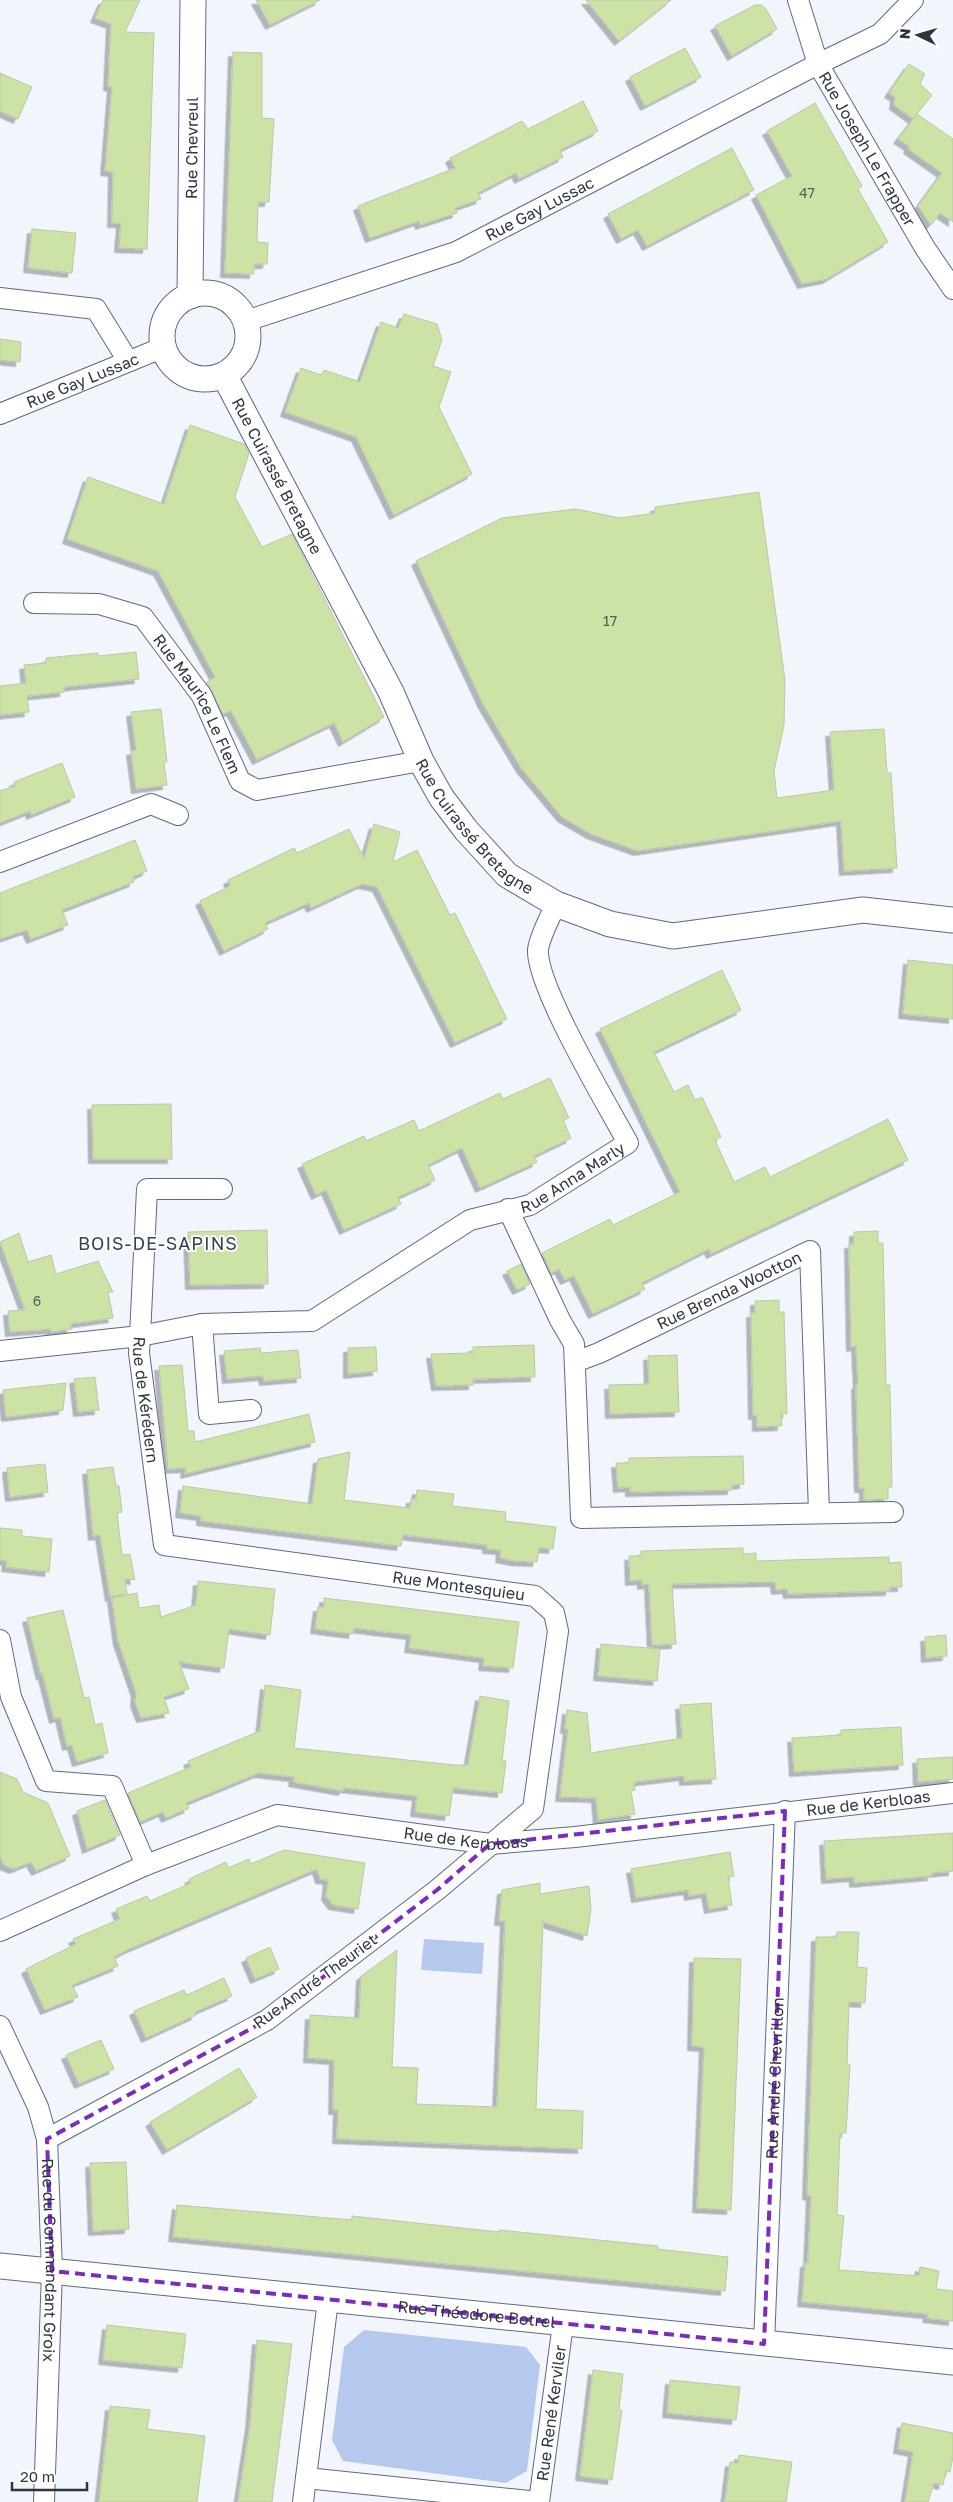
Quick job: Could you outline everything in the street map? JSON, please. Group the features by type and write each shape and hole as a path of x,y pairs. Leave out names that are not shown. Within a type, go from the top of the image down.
{"street":[{"name":"Rue Chevreul","path":"190,296 193,0"},
{"name":"Rue Joseph Le Frapper","path":"798,0 818,64 924,248 953,289"},
{"name":"Rue Gay Lussac","path":"246,321 456,252 818,64 880,34 913,0"},
{"path":"211,294 225,298 238,308 246,321 248,338 245,352 236,366 224,375 202,379 191,377 174,365 164,347 165,322 177,304 190,296 211,294"},
{"path":"0,298 96,309 128,362"},
{"name":"Rue Gay Lussac","path":"0,414 164,347"},
{"name":"Rue Cuirassé Bretagne","path":"224,375 391,692 421,761 441,797 466,830 506,875 556,904 610,924 673,936 863,910 953,920"},
{"name":"Rue Maurice Le Flem","path":"34,603 99,604 143,618 202,696 240,781 256,790 421,761"},
{"path":"0,862 151,804 178,815"},
{"name":"Rue Anna Marly","path":"202,1324 312,1321 470,1220 508,1208 530,1205 628,1143 567,1028 540,972 538,950 556,904"},
{"path":"222,1189 147,1189 140,1336 202,1324 209,1414 251,1410"},
{"path":"508,1208 560,1320 574,1344 581,1518 893,1512"},
{"name":"Rue Brenda Wootton","path":"575,1362 599,1353 810,1251 820,1512"},
{"name":"Rue de Kérédern","path":"0,1351 140,1336 139,1353 164,1545"},
{"name":"Rue Montesquieu","path":"164,1545 535,1596 554,1613 558,1631 533,1809 490,1844"},
{"path":"0,1640 11,1698 46,1781 112,1786 146,1865"},
{"name":"Rue de Kerbloas","path":"0,1931 146,1865 277,1815 490,1844 575,1838 953,1793"},
{"name":"Rue André Chevrillon","path":"764,2344 785,1812"},
{"name":"Rue André Theuriet","path":"47,2139 267,2020 437,1890 490,1844"},
{"name":"Rue du Commandant Groix","path":"0,2026 38,2107 47,2139 52,2271 44,2502"},
{"name":"Rue Théodore Botrel","path":"0,2266 953,2362"},
{"path":"303,2502 328,2300"},
{"name":"Rue René Kerviler","path":"539,2502 563,2324"},
{"path":"306,2478 539,2502"}],"highlighted area":[{"path":"785,1811 764,2344 52,2271 47,2139 267,2020 437,1890 490,1844"}],"shaded area":[{"path":"424,1939 484,1943 482,1974 421,1970"},
{"path":"364,2330 526,2347 540,2365 527,2471 506,2483 343,2461 332,2440 344,2347"}],"building":[{"path":"103,0 140,0 125,32 154,33 147,249 119,248 121,223 112,223 113,172 105,171 112,87 108,86 111,24 95,18"},
{"path":"256,0 320,0 270,25"},
{"path":"586,0 671,0 619,41"},
{"path":"755,5 762,5 766,9 777,29 732,56 715,26"},
{"path":"685,48 701,77 645,106 630,77"},
{"path":"233,52 262,53 262,118 274,119 269,202 258,202 257,242 268,243 267,264 254,264 254,274 225,273"},
{"path":"909,64 925,74 920,84 932,95 913,119 894,105 895,97 889,93"},
{"path":"0,73 32,87 18,119 0,111"},
{"path":"583,101 598,131 560,150 563,157 519,179 516,173 478,193 481,199 455,208 457,213 420,225 419,221 370,238 358,206 455,168 450,158 522,121 528,129"},
{"path":"815,103 862,186 858,189 888,242 827,279 802,284 756,195 792,176 767,131"},
{"path":"917,114 953,139 953,222 940,213 931,225 918,206 942,173 908,149 909,146 898,139"},
{"path":"732,148 754,190 647,246 638,230 621,239 608,214"},
{"path":"32,229 76,233 72,273 28,268"},
{"path":"404,314 437,324 442,340 433,366 451,372 439,407 472,474 394,515 356,437 285,412 301,368 321,375 324,370 360,382 381,322 398,328"},
{"path":"0,339 21,342 20,362 0,360"},
{"path":"190,425 244,444 249,453 235,497 262,547 292,534 384,717 343,742 334,723 257,760 231,711 223,714 207,682 215,677 158,571 67,539 88,477 164,504"},
{"path":"759,492 785,680 784,725 774,771 777,798 834,790 830,732 884,729 887,773 891,773 897,868 844,871 841,821 638,851 591,834 562,817 521,768 483,704 416,561 502,518 576,509 620,518 655,513 655,507"},
{"path":"136,652 139,679 64,687 64,692 27,696 29,712 0,715 0,686 26,683 24,665 46,663 46,658 98,653 98,656"},
{"path":"161,709 167,762 164,763 167,785 136,789 131,751 136,750 131,712"},
{"path":"62,763 75,797 31,815 30,811 0,823 0,791 15,786 14,782"},
{"path":"374,824 400,832 393,862 417,850 450,915 455,913 507,1019 455,1043 377,887 362,884 311,908 309,903 265,923 268,929 224,951 200,901 230,886 228,880 294,848 297,853 349,829 364,858"},
{"path":"135,840 147,871 133,877 134,882 62,910 68,925 31,939 27,930 0,939 0,893"},
{"path":"908,960 953,965 953,1019 903,1014"},
{"path":"722,970 741,1010 654,1052 674,1092 688,1085 695,1100 702,1097 721,1137 715,1140 734,1182 765,1167 770,1177 888,1119 908,1160 711,1254 709,1249 642,1283 645,1289 593,1314 574,1276 565,1280 559,1269 551,1273 542,1253 610,1219 613,1225 680,1192 600,1029"},
{"path":"550,1078 569,1118 563,1120 571,1138 534,1156 537,1162 480,1188 462,1148 428,1165 435,1180 398,1197 401,1204 344,1230 326,1190 316,1195 302,1164 364,1136 366,1141 414,1120 419,1131 500,1093 503,1099"},
{"path":"171,1104 172,1159 93,1159 92,1105"},
{"path":"267,1230 268,1284 190,1285 188,1232"},
{"path":"878,1231 878,1243 883,1243 886,1385 890,1385 892,1487 888,1487 888,1499 864,1500 864,1488 859,1488 856,1385 858,1385 856,1346 851,1347 849,1244 854,1244 854,1232"},
{"path":"19,1233 28,1262 51,1255 56,1274 98,1261 113,1292 108,1292 113,1318 70,1324 72,1329 51,1332 51,1329 10,1332 8,1311 25,1310 0,1242"},
{"path":"521,1264 530,1284 517,1290 507,1271"},
{"path":"779,1300 779,1312 784,1312 787,1414 781,1414 782,1426 757,1427 757,1415 753,1415 751,1313 755,1313 755,1301"},
{"path":"534,1345 535,1377 473,1379 473,1385 436,1386 431,1354 473,1353 473,1347"},
{"path":"376,1347 377,1371 348,1374 348,1348"},
{"path":"260,1348 261,1353 298,1350 301,1378 264,1381 263,1376 227,1379 224,1351"},
{"path":"677,1355 679,1412 610,1414 609,1385 649,1384 648,1356"},
{"path":"182,1365 188,1431 194,1431 195,1442 309,1414 315,1442 185,1474 186,1468 168,1469 159,1366"},
{"path":"95,1377 99,1410 78,1412 74,1379"},
{"path":"66,1383 63,1410 6,1417 3,1390"},
{"path":"350,1452 344,1500 410,1508 411,1499 416,1499 417,1490 454,1494 452,1506 506,1512 505,1521 556,1527 553,1549 539,1548 537,1562 515,1561 500,1558 501,1550 487,1549 487,1545 403,1535 401,1546 201,1521 201,1516 180,1513 183,1486 312,1504 318,1459"},
{"path":"743,1456 744,1484 732,1485 732,1490 630,1492 630,1487 618,1488 616,1463 629,1463 629,1458"},
{"path":"45,1464 48,1492 10,1497 7,1468"},
{"path":"113,1467 116,1486 119,1486 122,1512 117,1513 122,1555 130,1554 135,1580 125,1579 127,1594 110,1597 100,1535 93,1536 87,1470"},
{"path":"0,1528 22,1530 22,1536 52,1539 49,1572 6,1567 7,1561 0,1560"},
{"path":"743,1548 743,1554 756,1553 756,1561 889,1557 889,1563 901,1562 902,1587 890,1587 890,1591 788,1594 787,1589 776,1590 775,1582 672,1584 676,1644 652,1645 649,1584 642,1585 642,1580 630,1581 629,1556 641,1556 641,1551"},
{"path":"198,1581 275,1589 270,1635 229,1629 224,1668 179,1662 189,1689 164,1697 169,1713 141,1718 135,1702 136,1693 118,1641 112,1598 137,1593 139,1608 159,1605 161,1617 196,1605"},
{"path":"324,1598 519,1622 513,1668 483,1666 484,1658 409,1648 411,1635 354,1628 353,1634 315,1629 318,1607 324,1607"},
{"path":"63,1610 84,1698 89,1697 95,1725 102,1723 108,1753 77,1762 72,1745 67,1746 60,1717 54,1719 27,1618"},
{"path":"946,1635 947,1656 926,1658 925,1637"},
{"path":"601,1644 660,1649 657,1681 598,1676"},
{"path":"265,1685 301,1690 294,1748 454,1765 468,1765 480,1696 509,1701 502,1761 506,1761 502,1793 453,1788 449,1816 415,1812 417,1796 344,1788 343,1791 293,1782 294,1777 259,1773 186,1803 189,1808 166,1818 163,1812 140,1822 128,1793 191,1767 188,1761 260,1731"},
{"path":"711,1703 716,1779 684,1781 684,1776 634,1782 635,1790 631,1791 635,1814 598,1820 596,1798 560,1797 568,1729 565,1729 567,1710 587,1713 591,1753 682,1738 680,1705"},
{"path":"901,1727 903,1765 794,1772 792,1738 841,1735 841,1730"},
{"path":"953,1757 953,1779 918,1782 917,1759"},
{"path":"0,1772 17,1779 23,1792 48,1803 70,1856 36,1871 31,1862 14,1869 4,1865 0,1857"},
{"path":"105,1800 120,1835 87,1849 77,1811"},
{"path":"953,1833 953,1871 931,1873 932,1876 854,1883 854,1877 826,1879 824,1841"},
{"path":"284,1850 365,1863 358,1909 333,1905 326,1896 328,1880 320,1879 317,1869 127,1950 114,1957 118,1966 72,1985 78,1997 45,2010 26,1969 76,1944 73,1939 120,1919 116,1909 147,1896 150,1901 191,1883 189,1879 226,1862 228,1868 249,1859 251,1864"},
{"path":"730,1852 734,1876 728,1877 732,1905 709,1909 706,1893 689,1896 688,1890 636,1898 631,1869"},
{"path":"540,1883 540,1894 589,1886 591,1909 587,1936 543,1922 536,2109 583,2111 582,2149 337,2139 338,2110 333,2110 334,2060 308,2058 310,2015 359,2018 361,1976 397,1950 392,2067 418,2068 416,2104 497,2107 505,1921 499,1921 502,1890"},
{"path":"837,1932 859,1932 857,1967 867,1968 865,2003 849,2002 847,2065 850,2065 846,2133 840,2133 837,2215 844,2216 839,2270 919,2276 920,2267 939,2271 936,2289 953,2291 953,2321 927,2318 928,2314 802,2302 805,2263 808,2263 811,2196 807,2195 816,1937 836,1937"},
{"path":"270,1947 279,1969 255,1979 246,1958"},
{"path":"694,1958 741,1959 731,2210 697,2208 704,2047 692,2046"},
{"path":"224,1978 232,1996 195,2012 196,2015 146,2038 134,2011 184,1990 187,1995"},
{"path":"101,2040 114,2069 79,2084 66,2055"},
{"path":"239,2068 257,2097 167,2150 150,2122"},
{"path":"126,2162 129,2229 93,2231 90,2163"},
{"path":"177,2205 352,2220 352,2216 499,2232 499,2230 658,2246 657,2249 728,2257 725,2291 173,2237"},
{"path":"107,2325 186,2334 182,2368 103,2360"},
{"path":"257,2340 292,2344 272,2502 238,2502 250,2425"},
{"path":"593,2370 623,2374 619,2410 622,2410 612,2480 580,2476"},
{"path":"670,2380 740,2387 736,2420 667,2413"},
{"path":"110,2406 150,2410 147,2429 205,2436 197,2502 99,2502"},
{"path":"902,2423 953,2433 953,2457 950,2472 946,2471 943,2485 934,2483 928,2502 905,2502 913,2452 898,2449"},
{"path":"739,2455 792,2462 786,2502 725,2502 730,2462 738,2463"}],"district":[{"name":"BOIS-DE-SAPINS","path":"158,1243"}]}
